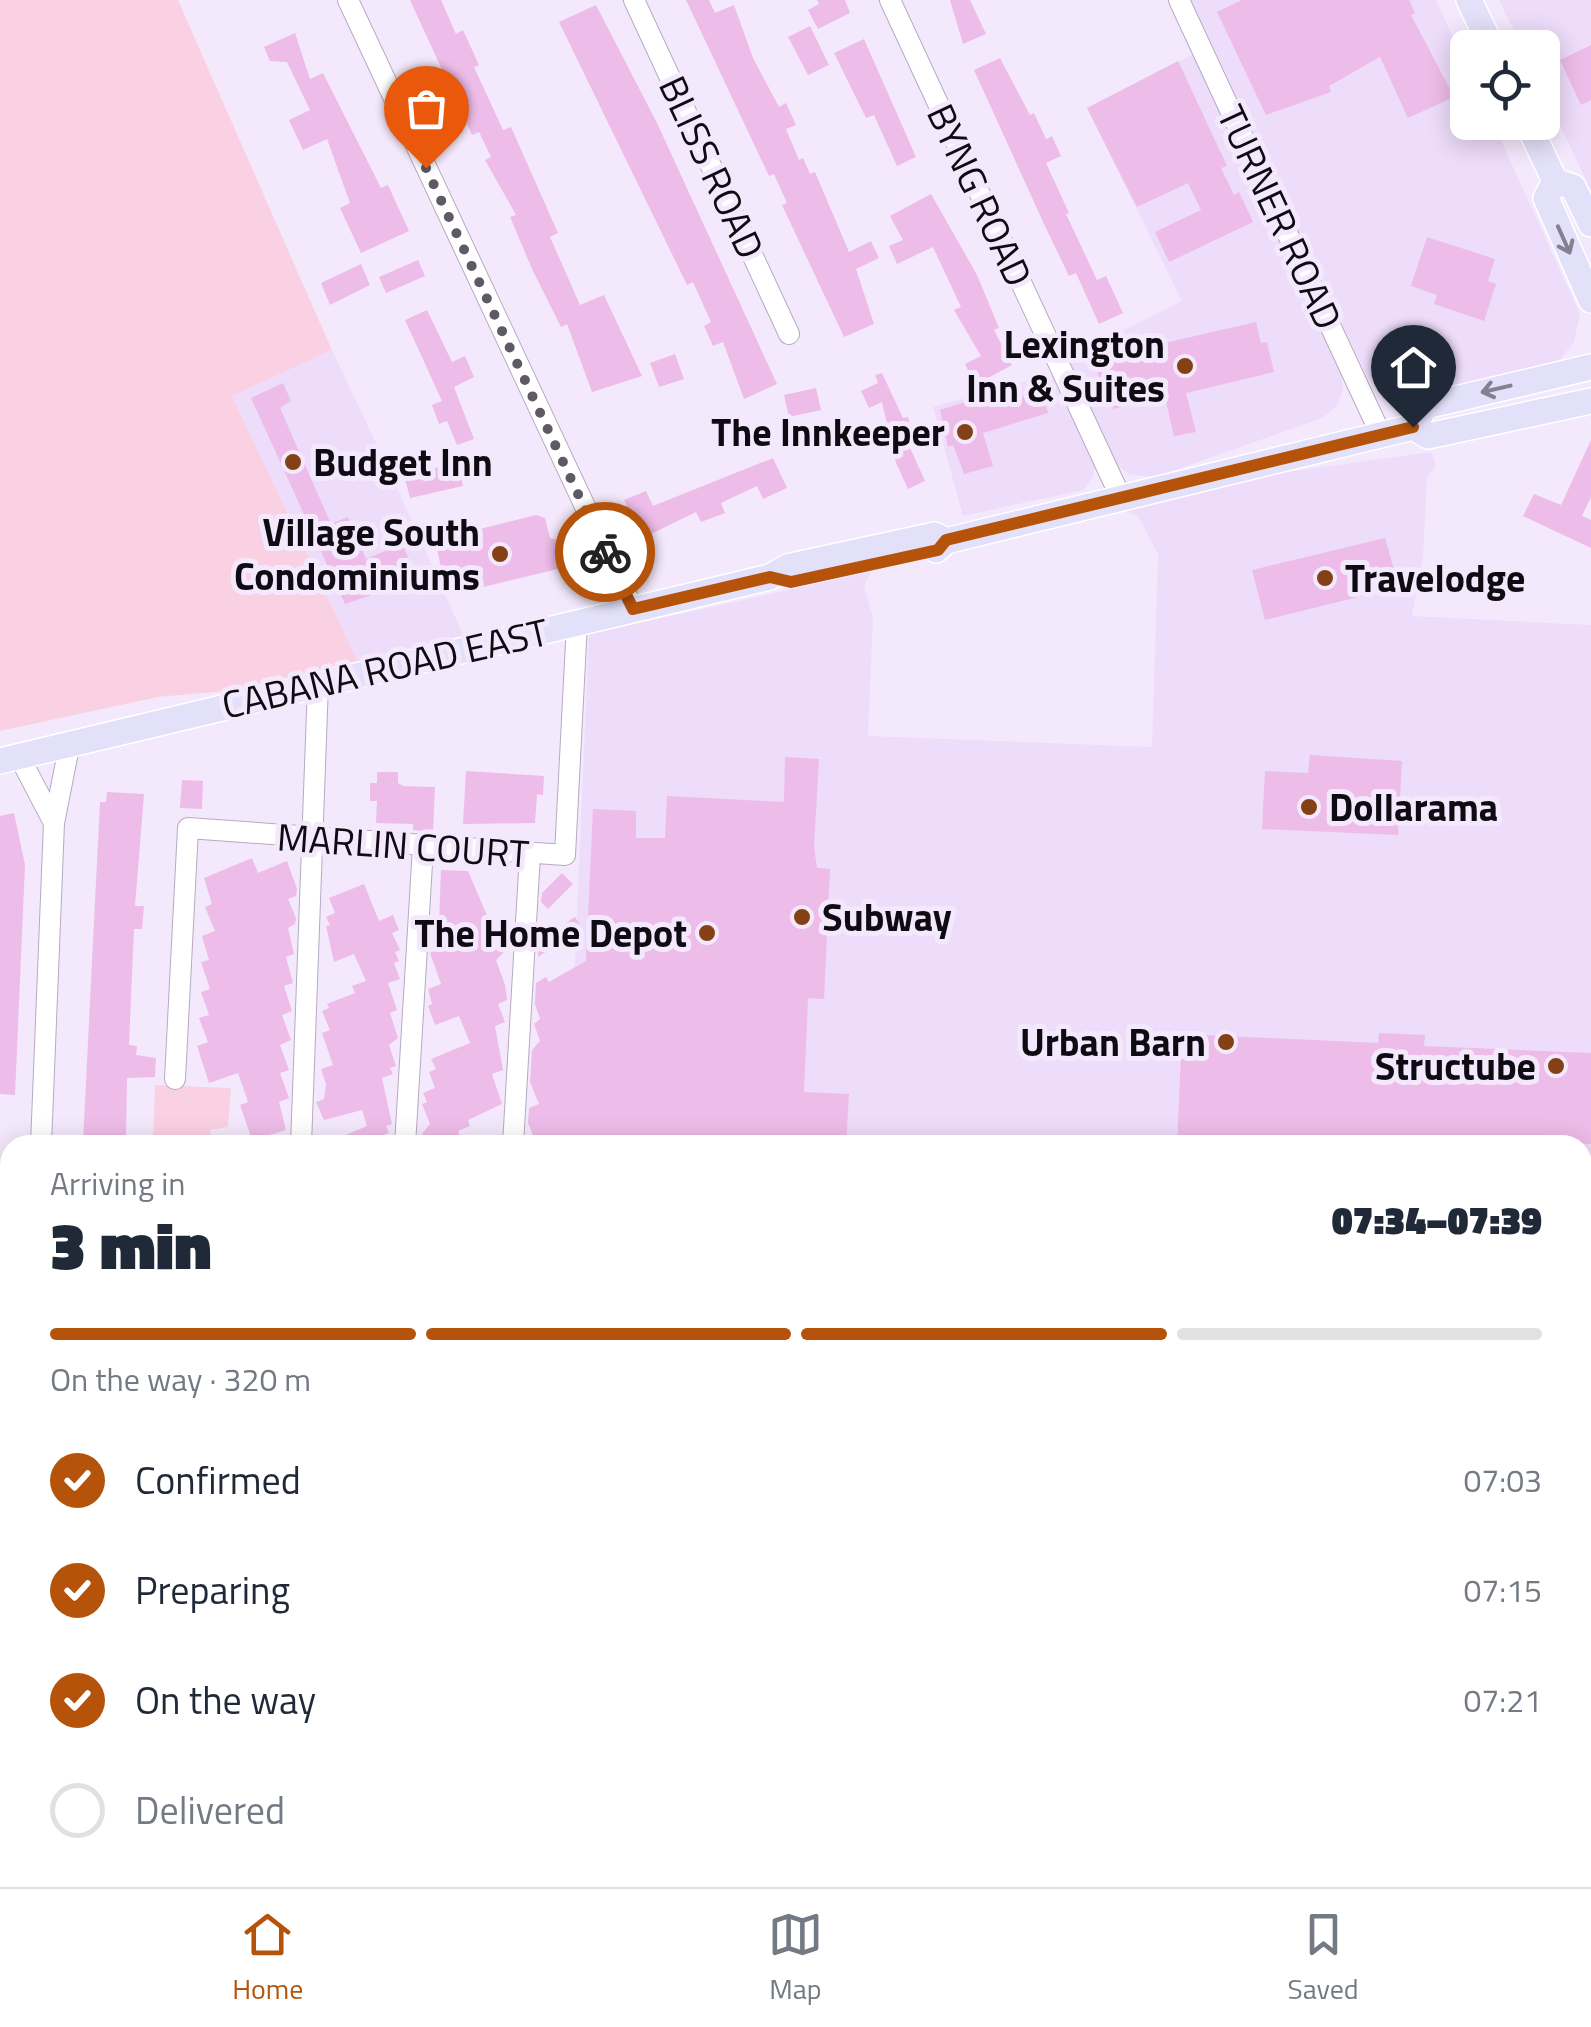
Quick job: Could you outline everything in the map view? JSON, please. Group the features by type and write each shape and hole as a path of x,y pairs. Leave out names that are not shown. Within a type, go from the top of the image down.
{"main road":[{"path":"1469,0 1483,30"},
{"path":"1536,140 1555,181 1573,186 1591,224"},
{"path":"1555,181 1546,198 1591,300"},
{"name":"CABANA ROAD EAST","path":"1413,427 1426,406 1591,367"},
{"name":"CABANA ROAD EAST","path":"6,755 770,577 791,582 938,550 946,540 1413,427 1428,436 1591,401"}],"street":[{"path":"348,0 633,609"},
{"name":"BLISS ROAD","path":"634,0 790,334"},
{"name":"BYNG ROAD","path":"890,0 1121,498"},
{"name":"TURNER ROAD","path":"1179,0 1380,435"},
{"name":"MARLIN COURT","path":"175,1079 188,828 565,855 577,622"},
{"path":"300,1135 318,684"},
{"path":"41,1135 54,823 70,742"},
{"path":"6,755 54,823"},
{"path":"406,1135 423,847"},
{"path":"514,1135 530,854"}],"shaded area":[{"path":"0,0 178,0 332,350 232,396 360,666 260,688 158,697 0,731"},
{"path":"1170,0 1436,0 1450,31 1450,140 1501,140 1580,314 1574,342 1557,363 1413,400 1390,400 1368,378 1301,240 1341,369 1343,391 1336,407 1322,418 1156,477 1130,475 1116,464 1067,359 1182,301 1087,108 1196,53"},
{"path":"1499,0 1591,0 1591,191 1560,125 1560,30 1514,30"},
{"path":"332,350 465,639 360,666 232,396"},
{"path":"1056,373 1095,463 1093,477 1083,490 963,516 933,407"},
{"path":"1432,452 1436,466 1427,477 1423,557 1412,616 1591,625 1591,1135 567,1135 589,634 871,572 864,586 873,618 868,736 1152,747 1158,554 1138,516 1116,507 1249,477"},
{"path":"155,1085 231,1088 228,1127 210,1130 211,1135 153,1135"}],"building":[{"path":"410,0 441,0 456,34 463,30 479,65 474,67 503,130 511,127 558,233 550,237 580,305 604,295 642,376 592,392 567,324 561,327 510,217 516,215 485,160 491,157 479,132 472,135"},
{"path":"686,0 709,0 715,13 734,5 753,58 779,107 786,103 796,125 786,129 799,160 803,158 810,174 815,172 849,252 871,241 879,258 856,269 874,324 844,337 782,205 787,203 774,174 769,176"},
{"path":"817,0 845,0 850,13 818,29 808,10 819,4"},
{"path":"950,0 970,0 986,34 963,44"},
{"path":"1242,0 1409,0 1415,13 1411,15 1450,89 1450,99 1408,118 1380,57 1329,86 1331,92 1266,115 1217,12"},
{"path":"596,5 657,123 777,384 744,399 723,342 713,346 704,326 711,322 693,282 687,285 559,22"},
{"path":"810,26 829,65 808,75 788,37"},
{"path":"295,33 310,79 323,73 381,188 388,185 409,231 361,253 340,208 350,203 327,139 303,150 289,120 310,110 287,62 270,61 264,47"},
{"path":"864,39 916,157 897,166 874,115 866,118 834,53"},
{"path":"1591,45 1591,100 1581,105 1560,60"},
{"path":"1000,58 1046,139 1052,136 1061,156 1046,163 1069,213 1066,214 1097,280 1106,276 1123,313 1099,324 1076,273 1069,276 974,70"},
{"path":"1178,61 1227,166 1221,168 1234,195 1239,192 1253,222 1169,262 1155,232 1201,210 1188,183 1137,207 1087,108"},
{"path":"931,194 977,275 999,328 994,330 1012,365 975,385 965,364 981,356 954,310 961,307 933,247 897,264 889,246 903,240 890,216"},
{"path":"1427,237 1495,259 1488,281 1496,284 1484,321 1434,304 1437,295 1411,286"},
{"path":"418,260 425,276 386,293 379,277"},
{"path":"361,264 370,285 330,305 321,283"},
{"path":"427,310 452,362 465,356 474,377 454,387 474,439 457,445 447,421 439,424 432,405 442,401 405,320"},
{"name":"Lexington Inn & Suites","path":"1256,322 1261,343 1267,342 1274,372 1186,393 1196,432 1174,436 1165,397 1113,409 1108,385 1101,387 1095,359"},
{"path":"675,354 684,379 659,387 650,363"},
{"path":"882,373 903,418 908,417 914,439 907,441 925,481 908,489 896,463 882,402 869,408 861,391 878,383 875,375"},
{"name":"Budget Inn","path":"283,383 291,401 280,408 331,524 348,517 366,559 402,544 413,568 388,577 392,588 345,604 251,398"},
{"path":"816,388 821,410 789,417 784,395"},
{"name":"The Innkeeper","path":"1042,391 1048,413 983,433 993,466 964,474 953,445 948,447 940,410 991,394 994,405"},
{"path":"1591,440 1591,497 1582,516 1591,520 1591,548 1523,516 1534,494 1561,505"},
{"path":"773,458 787,488 763,499 757,486 721,503 725,513 701,522 696,512 641,539 624,500 646,491 653,506"},
{"path":"458,463 463,486 410,498 404,475"},
{"name":"Village South Condominiums","path":"536,515 545,518 550,538 560,541 566,567 454,594 448,571 442,572 435,540"},
{"name":"Travelodge","path":"1385,538 1399,587 1265,620 1252,570"},
{"path":"1310,755 1402,761 1398,835 1262,829 1265,771 1308,773"},
{"name":"The Home Depot","path":"785,757 819,759 814,847 817,868 830,869 824,999 808,998 804,1092 849,1094 847,1135 533,1135 528,1123 529,1108 539,1104 530,1082 532,1050 540,1041 534,1024 540,1019 535,1004 536,983 546,977 549,982 586,961 593,809 636,811 636,838 665,838 667,796 784,802"},
{"path":"466,771 544,776 543,795 537,794 535,823 463,824"},
{"path":"377,772 398,772 398,783 403,786 435,787 433,832 413,830 413,824 376,823 377,801 370,801 370,783 377,783"},
{"path":"182,780 203,781 202,809 180,808"},
{"path":"107,792 144,794 135,906 144,906 142,929 134,929 129,1045 137,1046 136,1055 156,1058 155,1077 127,1078 126,1135 83,1135 100,802 106,802"},
{"path":"14,813 25,865 15,1095 0,1094 0,816"},
{"path":"252,858 258,873 287,861 297,889 296,896 288,899 296,918 288,928 294,954 286,957 293,983 284,986 292,1011 282,1015 291,1040 280,1045 289,1070 280,1073 289,1098 279,1102 286,1130 269,1135 250,1135 240,1105 248,1102 238,1073 209,1083 197,1046 208,1042 199,1018 209,1015 201,992 210,989 201,962 209,960 202,936 215,931 205,907 212,904 204,878"},
{"path":"441,870 468,871 503,953 496,960 505,985 507,1000 498,1004 505,1022 495,1026 503,1070 492,1074 502,1104 468,1120 470,1126 458,1131 459,1135 422,1134 430,1124 422,1104 427,1102 423,1093 435,1088 429,1072 436,1069 431,1059 470,1043 459,1016 435,1025 428,1006 432,1004 428,989 441,984 430,953 440,948 434,931 439,923"},
{"path":"562,873 573,884 548,909 541,902 542,893"},
{"path":"364,884 379,921 393,915 399,930 392,933 400,950 395,952 399,961 394,963 400,979 388,983 397,1010 390,1013 398,1038 389,1045 396,1066 390,1068 393,1074 382,1078 392,1124 386,1126 389,1133 384,1135 346,1135 367,1126 362,1110 324,1120 316,1102 324,1099 326,1084 321,1069 333,1065 322,1033 330,1030 322,1011 329,1008 327,1004 355,993 352,986 366,981 354,954 334,962 326,926 330,925 326,917 335,913 329,898"},
{"path":"575,917 582,928 538,957 539,940"},
{"path":"1379,1033 1425,1035 1424,1046 1591,1053 1591,1135 1177,1135 1182,1034 1378,1043"}],"way so far":[{"path":"426,168 605,552"}],"place":[{"name":"Lexington Inn & Suites","path":"1185,366"},
{"name":"The Innkeeper","path":"965,432"},
{"name":"Budget Inn","path":"293,462"},
{"name":"Village South Condominiums","path":"500,554"},
{"name":"Travelodge","path":"1325,578"},
{"name":"Dollarama","path":"1309,807"},
{"name":"Subway","path":"802,917"},
{"name":"The Home Depot","path":"707,933"},
{"name":"Urban Barn","path":"1226,1042"},
{"name":"Structube","path":"1556,1066"}],"route":[{"path":"605,552 633,609 770,577 791,582 938,550 946,540 1413,427"}]}
